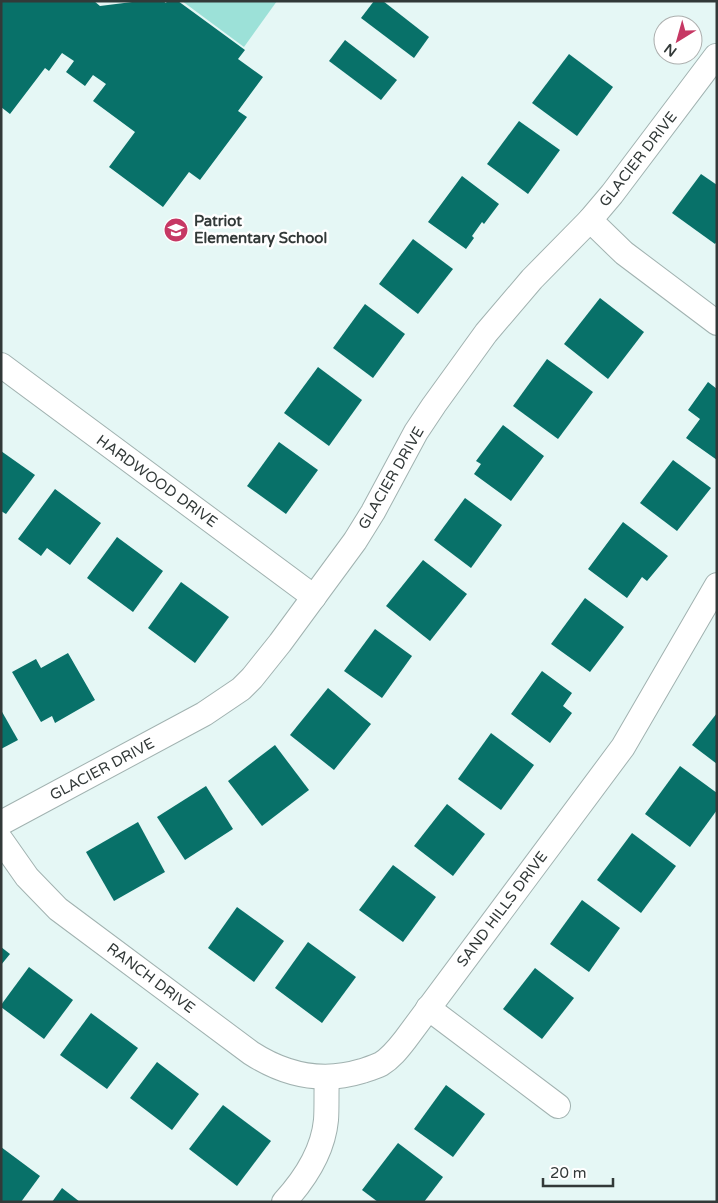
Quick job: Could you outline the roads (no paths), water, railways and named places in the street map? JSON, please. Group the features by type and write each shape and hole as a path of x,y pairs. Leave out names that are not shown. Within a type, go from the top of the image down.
{"street":[{"name":"GLACIER DRIVE","path":"1,823 181,728 241,689 258,671 355,541 373,512 416,432 480,341 532,278 590,220 631,170 716,56"},
{"path":"590,220 624,253 717,323"},
{"name":"HARDWOOD DRIVE","path":"1,365 314,597"},
{"name":"SAND HILLS DRIVE","path":"326,1077 347,1075 380,1065 392,1056 623,747 717,585"},
{"name":"RANCH DRIVE","path":"1,840 27,878 58,909 251,1053 268,1064 284,1070 301,1075 326,1077"},
{"path":"428,1008 558,1106"},
{"path":"284,1202 305,1175 316,1156 326,1121 326,1077"}],"place":[{"name":"Patriot Elementary School","path":"176,230"}]}
